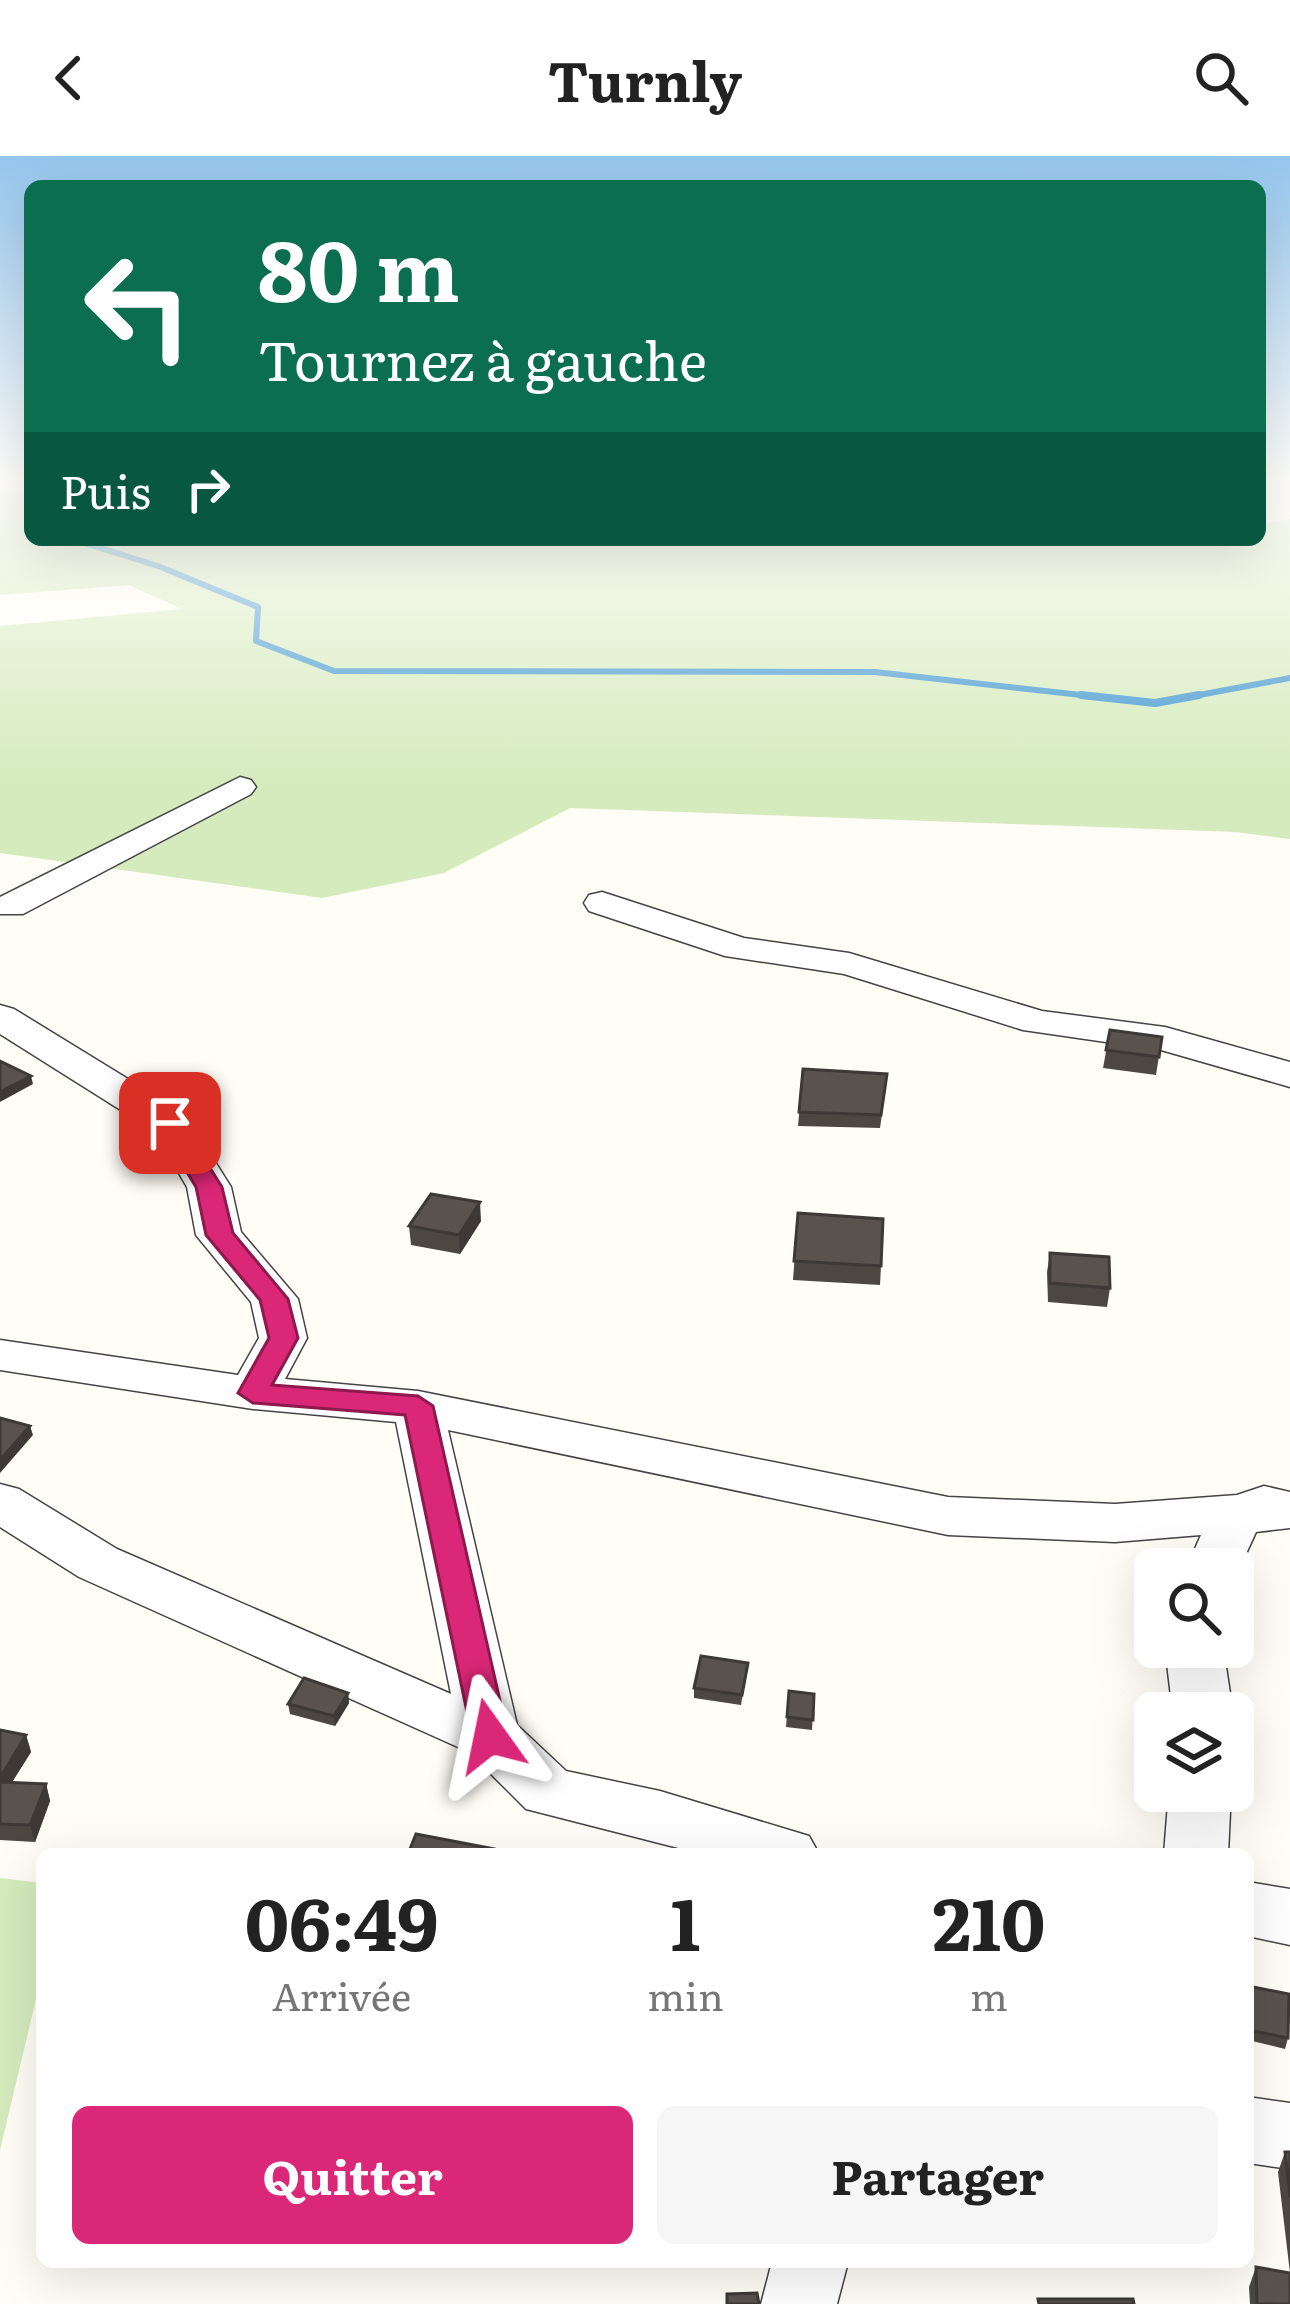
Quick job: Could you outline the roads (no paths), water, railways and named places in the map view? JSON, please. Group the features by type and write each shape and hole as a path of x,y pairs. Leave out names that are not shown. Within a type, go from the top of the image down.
{"street":[{"path":"10,906 240,787"},
{"path":"602,903 738,948 849,964 1037,1022 1165,1039 1290,1075"},
{"path":"0,1017 170,1123 209,1187 219,1235 274,1299 283,1338 253,1393"},
{"path":"0,1355 253,1393 418,1406 948,1516 1115,1523 1278,1503"},
{"path":"418,1406 490,1736"},
{"path":"0,1502 98,1563 490,1736 548,1792 674,1835 752,1848"},
{"path":"1222,1548 1234,1521 1278,1503"},
{"path":"1196,1848 1199,1812"},
{"path":"1254,1910 1290,1917"},
{"path":"1254,2131 1290,2136"},
{"path":"799,2304 808,2268"}],"waterway":[{"path":"198,582 258,607 256,641 334,671 875,672 1085,695"},
{"path":"1183,698 1290,678"},
{"path":"1085,695 1155,703 1199,695"},
{"path":"1085,695 1108,698"}]}
